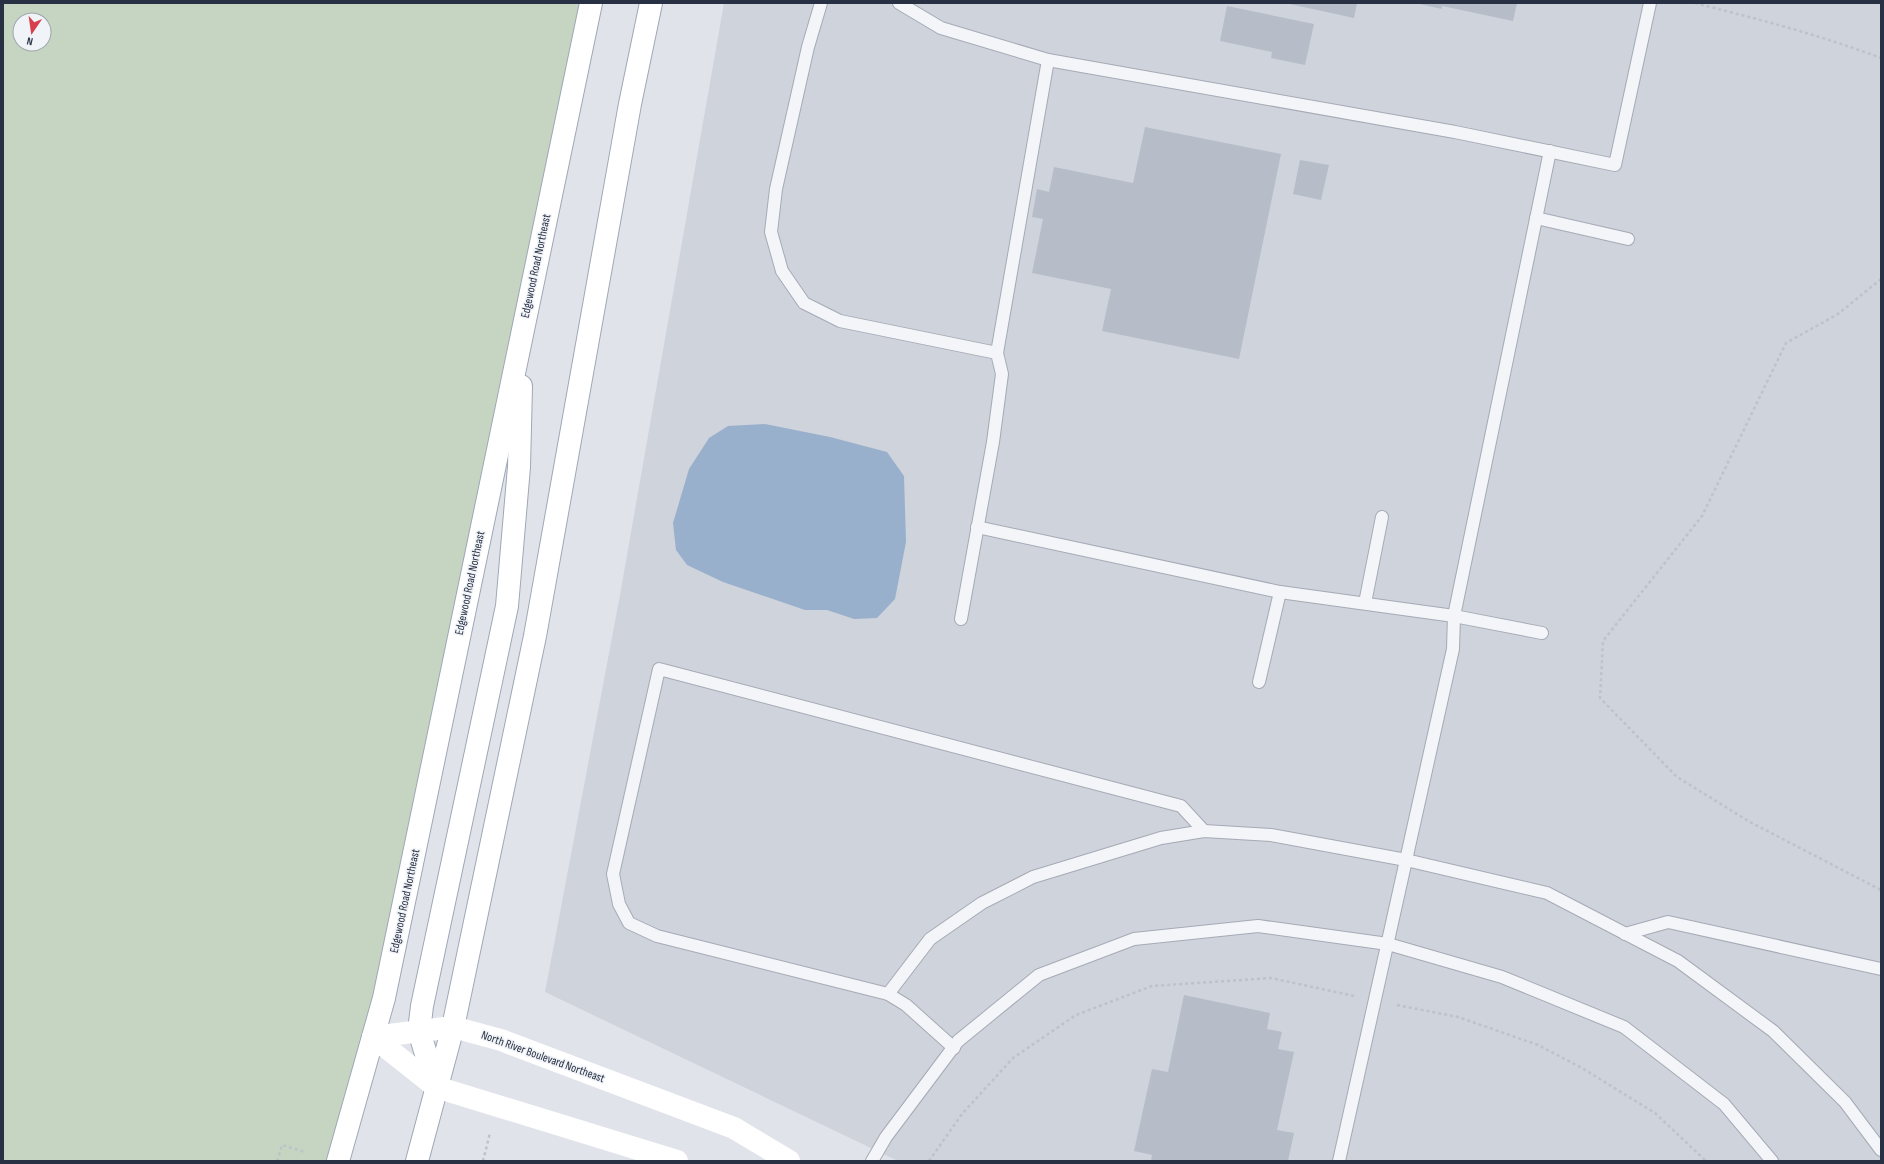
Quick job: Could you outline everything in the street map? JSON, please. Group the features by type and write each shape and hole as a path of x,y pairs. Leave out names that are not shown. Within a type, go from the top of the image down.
{"main road":[{"name":"Edgewood Road Northeast","path":"338,1161 384,998 591,3"},
{"path":"417,1161 453,1027 535,636 630,104 651,3"},
{"path":"436,1087 419,1031 422,1006 507,606 519,467 521,335"},
{"name":"North River Boulevard Northeast","path":"373,1037 453,1027 501,1040 734,1128 789,1161"},
{"path":"373,1037 436,1087 678,1161"}],"lane":[{"path":"821,3 808,47 776,189 771,232 782,271 804,303 840,321 997,353"},
{"path":"899,3 942,28 1048,60 1440,129 1614,165 1650,3"},
{"path":"962,619 993,442 1002,374 997,353 1048,60"},
{"path":"1339,1161 1453,649 1454,616 1550,151"},
{"path":"1536,218 1628,239"},
{"path":"1365,603 1382,517"},
{"path":"977,527 1280,592 1454,616 1542,633"},
{"path":"1259,682 1280,592"},
{"path":"954,1048 906,1005 888,994 657,936 629,923 619,904 613,874 659,669 1181,806 1204,831"},
{"path":"888,994 930,938 982,903 1033,877 1161,838 1204,831 1271,835 1406,860 1547,893 1678,961 1773,1031 1845,1102 1881,1150"},
{"path":"1625,934 1668,922 1881,969"},
{"path":"872,1161 886,1138 958,1041 1039,975 1134,939 1258,926 1388,944 1502,977 1624,1027 1724,1104 1772,1161"}],"path":[{"path":"1695,3 1769,22 1841,43 1881,58"},
{"path":"1881,279 1838,314 1786,343 1702,516 1603,641 1600,698 1677,777 1750,822 1881,890"},
{"path":"929,1161 962,1114 1013,1058 1076,1015 1152,986 1272,978 1458,1017 1538,1045 1582,1068 1655,1112 1706,1161"},
{"path":"277,1161 282,1145 305,1152"}],"shaded area":[{"path":"724,3 1881,3 1881,1161 898,1161 545,992 620,595"}],"green space":[{"path":"3,3 591,3 338,1161 3,1161"}],"water":[{"path":"765,424 830,437 887,452 904,476 906,542 895,599 877,618 854,619 827,610 805,610 723,582 687,565 676,550 673,523 689,469 709,438 728,426"}],"building":[{"path":"1285,3 1357,3 1354,18"},
{"path":"1415,3 1517,3 1513,21 1442,6 1442,9"},
{"path":"1227,6 1314,24 1305,65 1271,58 1272,52 1220,41"},
{"path":"1145,127 1281,154 1239,359 1102,331 1111,289 1032,273 1043,219 1032,217 1037,189 1049,192 1054,167 1133,183"},
{"path":"1300,160 1329,165 1321,200 1293,194"},
{"path":"1184,995 1270,1013 1267,1029 1282,1032 1278,1049 1294,1052 1277,1130 1294,1133 1288,1161 1151,1161 1152,1155 1134,1151 1152,1069 1168,1072"}]}
